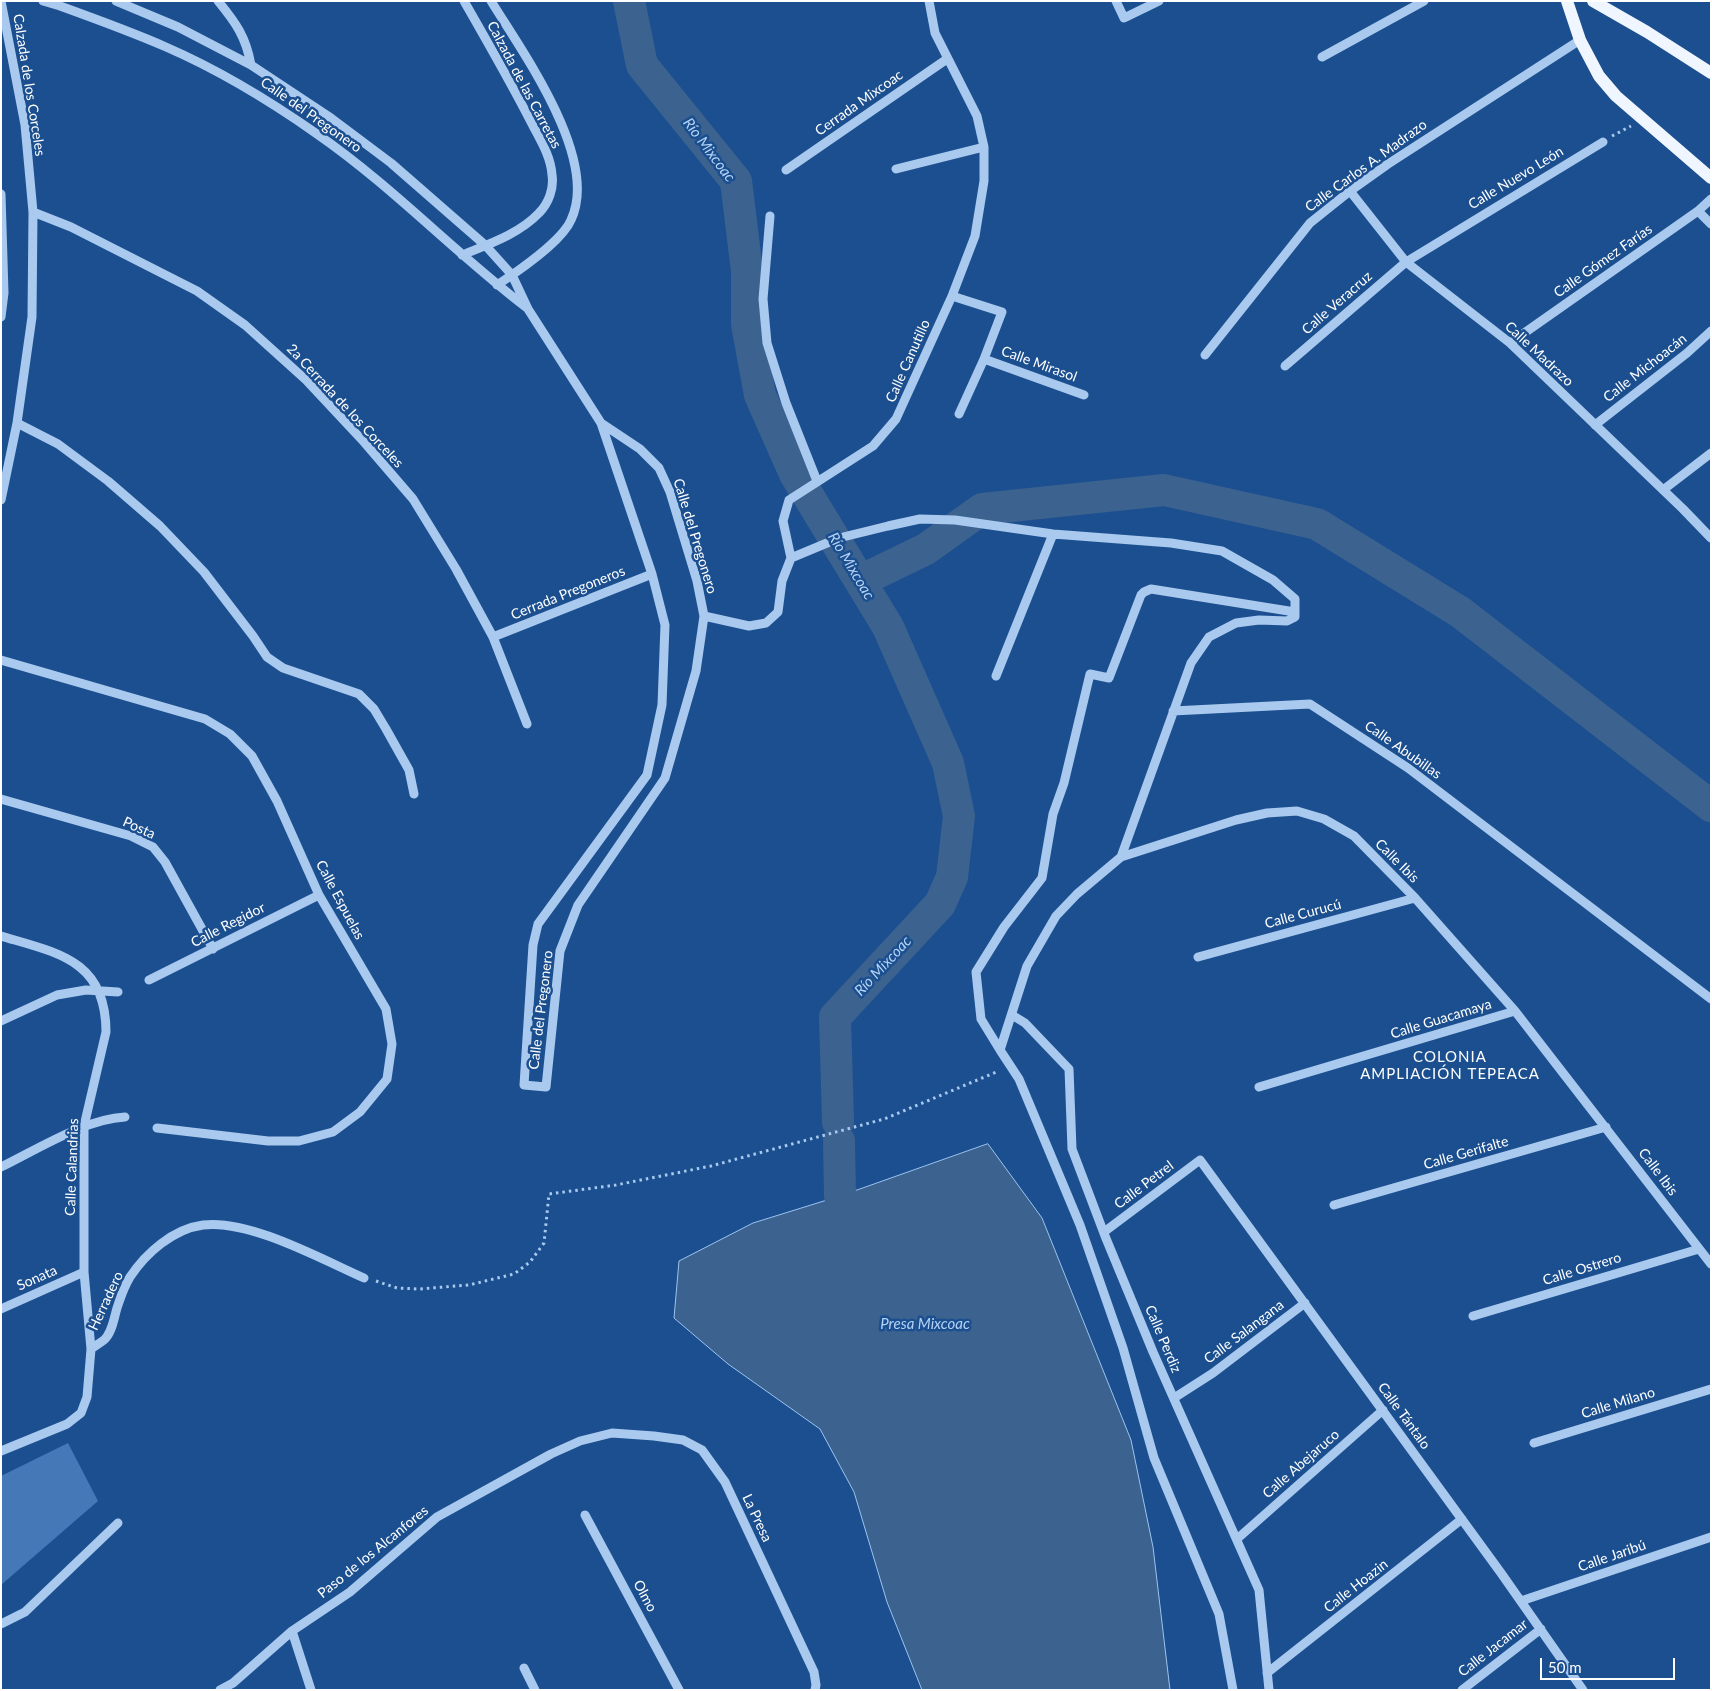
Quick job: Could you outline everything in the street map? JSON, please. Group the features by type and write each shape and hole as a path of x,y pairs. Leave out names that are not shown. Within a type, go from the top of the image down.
{"main road":[{"path":"1567,1 1580,40 1599,76 1616,96 1642,120 1711,178"},
{"path":"1593,1 1647,32 1711,73"}],"street":[{"name":"Calzada de los Corceles","path":"1,1 25,124 33,212 32,317 17,424 1,500"},
{"name":"Calle del Pregonero","path":"43,1 168,47 244,87 318,134 376,178 462,255 528,309"},
{"name":"Calle del Pregonero","path":"116,1 178,27 251,65 331,118 391,163 485,245 512,275 528,309 602,423 652,574 665,625 662,705 648,775 538,924 532,945 524,1085 546,1088 560,951 578,905 665,778 696,671 704,616 697,581 670,492 659,468 640,449 602,423"},
{"path":"218,1 235,21 248,47 251,65"},
{"name":"Calzada de las Carretas","path":"462,255 525,226 540,212 552,193 552,174 544,148 510,80 464,1"},
{"name":"Calzada de las Carretas","path":"491,1 544,88 566,137 577,169 578,195 571,221 554,242 497,285"},
{"name":"Calle Canutillo","path":"792,558 783,521 789,500 873,446 896,419 952,296 975,236 984,181 984,147 977,116 947,59 936,33 929,1"},
{"path":"1116,1 1124,18 1159,1"},
{"path":"1322,57 1424,1"},
{"name":"Calle Carlos A. Madrazo","path":"1205,355 1310,223 1388,164 1580,40"},
{"name":"Cerrada Mixcoac","path":"786,170 947,59"},
{"name":"Calle Nuevo León","path":"1406,262 1603,142"},
{"path":"896,168 984,147"},
{"name":"Calle Madrazo","path":"1350,191 1406,262 1510,343 1711,538"},
{"path":"1,194 4,293 1,317"},
{"name":"Calle Gómez Farías","path":"1510,343 1698,212 1711,199"},
{"name":"2a Cerrada de los Corceles","path":"33,212 71,227 197,291 245,325 306,380 364,442 412,500 456,569 494,637 527,724"},
{"path":"1698,212 1711,224"},
{"path":"770,216 764,299 767,343 786,403 816,481"},
{"name":"Calle Veracruz","path":"1285,366 1406,262"},
{"name":"Calle Mirasol","path":"952,296 1002,312 984,359 958,414"},
{"name":"Calle Michoacán","path":"1595,424 1687,353 1711,331"},
{"name":"Calle Mirasol","path":"984,359 1084,395"},
{"path":"17,424 58,444 100,475 160,526 204,572 253,636 266,657 283,668 359,694 374,709 409,770 414,794"},
{"path":"1663,490 1711,453"},
{"path":"704,616 749,626 766,623 778,612 782,581 792,558 839,538 920,519 955,520 1053,534 1171,543 1222,551 1273,580 1294,599 1295,617 1287,621 1260,620 1236,623 1209,637 1191,663 1121,856"},
{"path":"996,676 1053,534"},
{"name":"Cerrada Pregoneros","path":"494,637 652,574"},
{"path":"1233,1690 1219,1614 1154,1458 1123,1348 1080,1225 1019,1079 981,1019 976,972 1004,927 1042,878 1053,814 1064,783 1090,674 1109,678 1141,595 1151,589 1295,612"},
{"name":"Calle Espuelas","path":"1,660 205,719 230,734 252,756 277,801 319,895 386,1008 392,1044 387,1079 360,1112 333,1132 299,1141 268,1141 157,1128"},
{"name":"Calle Abubillas","path":"1173,711 1310,704 1408,768 1711,1000"},
{"name":"Posta","path":"1,799 131,836 153,847 166,862 213,948"},
{"name":"Calle Ibis","path":"1000,1050 1027,966 1056,916 1077,894 1121,856 1236,820 1267,813 1297,811 1324,819 1354,836 1415,898 1515,1011 1711,1264"},
{"name":"Calle Regidor","path":"150,980 319,895"},
{"name":"Calle Curucú","path":"1198,957 1415,898"},
{"path":"1,936 48,950 67,958 88,974 98,990"},
{"path":"1,1021 57,995 75,991 98,990 118,992"},
{"name":"Calle Calandrias","path":"91,1349 84,1272 84,1126 106,1032 104,1012 98,990"},
{"name":"Calle Guacamaya","path":"1259,1087 1515,1011"},
{"name":"Calle Perdiz","path":"1012,1015 1025,1023 1069,1069 1072,1149 1104,1232 1174,1398 1259,1590 1269,1690"},
{"path":"1,1167 84,1126 100,1120 125,1118"},
{"name":"Calle Gerifalte","path":"1334,1205 1606,1127"},
{"name":"Calle Petrel","path":"1104,1232 1200,1160"},
{"name":"Calle Tántalo","path":"1200,1160 1462,1519 1583,1690"},
{"name":"Herradero","path":"1,1451 67,1424 80,1413 87,1397 91,1349 105,1339 113,1324 118,1304 129,1278 146,1257 173,1235 202,1225 226,1225 265,1234 364,1278"},
{"name":"Calle Ostrero","path":"1473,1316 1699,1249"},
{"name":"Sonata","path":"1,1309 84,1272"},
{"name":"Calle Salangana","path":"1174,1398 1213,1373 1305,1303"},
{"name":"Calle Milano","path":"1534,1443 1711,1389"},
{"name":"Calle Abejaruco","path":"1237,1539 1383,1410"},
{"name":"Paso de los Alcanfores","path":"220,1690 234,1686 292,1631 350,1592 437,1517 551,1454 580,1441 612,1434"},
{"name":"La Presa","path":"612,1434 654,1436 683,1440 702,1450 725,1482 814,1672 816,1688"},
{"name":"Olmo","path":"586,1515 679,1690"},
{"name":"Calle Hoazin","path":"1268,1674 1462,1519"},
{"path":"1,1624 24,1612 118,1523"},
{"name":"Calle Jaribú","path":"1521,1601 1711,1537"},
{"name":"Calle Jacamar","path":"1462,1690 1541,1629"},
{"path":"292,1631 311,1690"},
{"path":"524,1668 535,1690"}],"path":[{"path":"1603,142 1642,120"},
{"path":"364,1278 397,1288 419,1289 469,1285 514,1274 530,1262 544,1243 549,1194 616,1185 711,1166 884,1119 1011,1066"}],"water":[{"name":"Presa Mixcoac","path":"988,1144 1042,1218 1131,1440 1153,1547 1170,1690 922,1690 887,1602 854,1492 820,1429 728,1364 674,1318 679,1261 753,1223 840,1196"}],"building":[{"path":"68,1443 98,1501 1,1585 1,1476"}],"waterway":[{"name":"Río Mixcoac","path":"629,1 642,65 736,181 747,271 747,324 760,395 795,474 888,627 948,763 959,816 952,877 940,904 835,1017 838,1122"},
{"path":"860,581 926,549 982,509 1164,490 1317,524 1460,612 1711,806"},
{"name":"Río Mixcoac","path":"839,1141 840,1196"}],"district":[{"name":"COLONIA AMPLIACIÓN TEPEACA","path":"1450,1066"}]}
